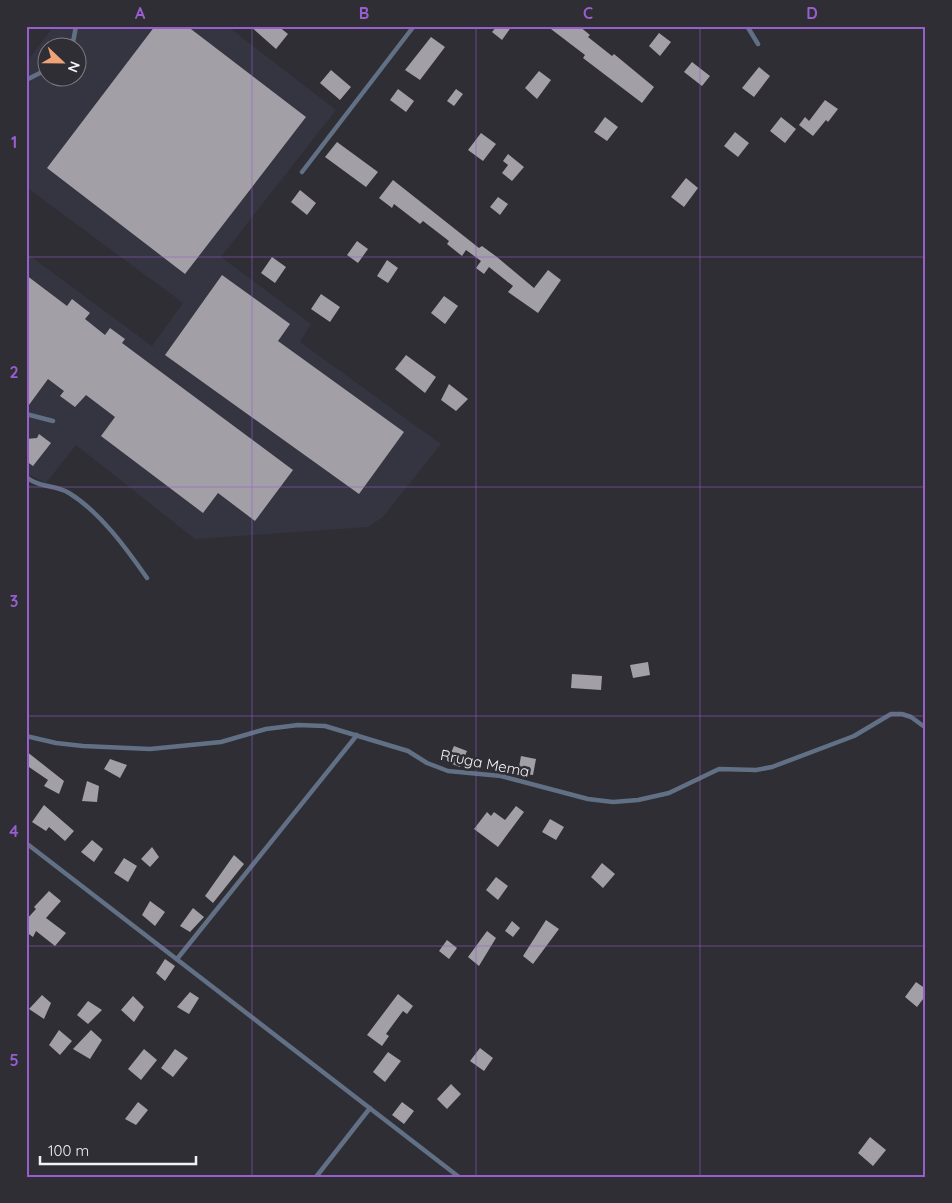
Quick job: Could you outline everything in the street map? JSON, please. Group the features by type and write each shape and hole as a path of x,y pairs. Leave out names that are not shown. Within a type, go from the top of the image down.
{"lane":[{"path":"302,172 414,26"},
{"path":"747,26 758,44"},
{"path":"26,80 38,74"},
{"path":"26,414 53,420"},
{"path":"26,477 44,487 61,488 84,505 112,533 147,578"},
{"name":"Rruga Mema","path":"26,736 74,745 150,749 221,742 266,729 298,725 325,726 408,751 427,763 448,771 501,776 588,799 613,802 638,800 669,793 719,769 756,770 772,767 854,736 891,714 902,714 911,717 926,728"},
{"path":"176,959 357,735"},
{"path":"26,843 459,1177"},
{"path":"316,1177 370,1108"}],"shaded area":[{"path":"54,26 227,26 336,110 221,257 311,324 300,342 441,444 383,517 368,527 195,539 76,445 46,483 26,473 26,253 152,346 183,303 26,187 26,62 38,47 38,88 88,88 88,38 45,38"}],"building":[{"path":"155,26 187,26 306,117 185,274 47,168"},
{"path":"250,26 278,26 288,34 276,49"},
{"path":"497,26 512,26 502,40 492,32"},
{"path":"547,26 579,26 590,35 588,37 612,56 614,54 654,87 642,103 583,58 585,55"},
{"path":"659,33 671,42 660,56 649,46"},
{"path":"431,37 445,47 420,80 405,70"},
{"path":"692,62 710,76 702,86 684,72"},
{"path":"759,67 770,76 754,97 742,88"},
{"path":"331,70 351,87 340,100 320,83"},
{"path":"539,71 551,80 537,99 525,88"},
{"path":"398,89 414,101 406,112 390,100"},
{"path":"456,89 463,94 454,106 447,101"},
{"path":"825,100 838,109 813,136 799,125 805,117 809,121"},
{"path":"605,117 618,127 607,141 594,132"},
{"path":"781,117 796,129 785,143 770,131"},
{"path":"735,132 749,143 738,157 724,146"},
{"path":"481,133 496,144 483,161 468,150"},
{"path":"337,142 378,172 366,187 325,157"},
{"path":"508,154 524,167 512,181 502,173 508,165 503,161"},
{"path":"686,178 698,188 684,207 671,197"},
{"path":"393,180 479,248 482,246 497,257 534,288 548,270 561,280 538,313 508,292 513,286 489,267 484,274 476,268 481,261 466,250 462,256 447,244 449,241 423,221 420,224 394,204 392,208 379,198"},
{"path":"300,190 316,203 307,215 291,202"},
{"path":"498,197 508,204 500,215 490,207"},
{"path":"357,241 368,249 358,263 347,255"},
{"path":"272,257 286,267 275,283 261,273"},
{"path":"387,260 398,268 388,283 377,276"},
{"path":"26,275 67,306 72,299 90,313 85,319 105,335 110,328 125,339 122,343 293,470 255,521 218,493 203,513 101,436 115,417 86,395 75,407 60,396 64,391 48,379 26,409"},
{"path":"222,275 290,324 278,341 404,432 359,494 165,355"},
{"path":"321,294 340,307 330,322 311,309"},
{"path":"444,296 458,306 445,324 431,313"},
{"path":"406,355 436,377 425,393 395,369"},
{"path":"449,384 468,399 456,411 441,400"},
{"path":"39,434 51,443 33,466 26,461 26,439 37,438"},
{"path":"648,662 650,675 633,678 630,665"},
{"path":"572,674 602,676 601,690 571,688"},
{"path":"454,746 467,751 460,767 447,762"},
{"path":"26,751 64,781 59,794 44,786 48,780 26,765"},
{"path":"521,756 536,759 533,775 518,773"},
{"path":"110,759 127,765 120,778 104,769"},
{"path":"87,781 99,786 97,802 82,801"},
{"path":"44,805 74,831 65,841 49,827 46,831 32,822"},
{"path":"516,806 524,812 498,847 474,829 487,812 491,816 494,812 505,820"},
{"path":"550,819 564,827 556,840 542,832"},
{"path":"92,840 103,849 94,862 81,852"},
{"path":"152,847 159,857 150,867 141,859"},
{"path":"234,855 244,864 213,903 205,896"},
{"path":"124,858 137,866 128,882 114,873"},
{"path":"602,863 615,874 603,888 591,877"},
{"path":"496,877 508,886 498,900 486,890"},
{"path":"49,891 61,901 46,918 66,933 55,946 36,931 33,937 26,932 26,920 36,909 34,907"},
{"path":"150,901 165,912 155,926 142,915"},
{"path":"193,908 204,917 190,932 180,926"},
{"path":"546,920 559,929 533,964 523,956"},
{"path":"512,921 520,928 513,937 505,931"},
{"path":"487,931 496,938 479,966 468,957"},
{"path":"447,940 457,948 449,959 439,951"},
{"path":"165,959 175,966 165,981 156,973"},
{"path":"916,982 926,989 926,995 917,1007 905,997"},
{"path":"190,992 199,998 189,1014 177,1007"},
{"path":"398,994 413,1006 407,1014 403,1011 386,1034 389,1036 382,1046 367,1035"},
{"path":"42,995 51,1003 44,1019 29,1009"},
{"path":"133,996 144,1007 134,1022 121,1010"},
{"path":"88,1001 102,1010 88,1024 77,1015"},
{"path":"59,1030 72,1041 60,1055 49,1045"},
{"path":"91,1030 102,1040 90,1059 73,1049"},
{"path":"480,1048 493,1058 484,1071 470,1061"},
{"path":"144,1049 157,1060 141,1080 128,1069"},
{"path":"175,1049 188,1058 173,1077 161,1068"},
{"path":"388,1052 401,1061 385,1082 373,1072"},
{"path":"451,1084 461,1094 447,1109 437,1099"},
{"path":"138,1102 148,1110 136,1125 125,1119"},
{"path":"402,1102 414,1111 404,1124 392,1115"},
{"path":"870,1137 886,1150 873,1166 858,1153"}]}
